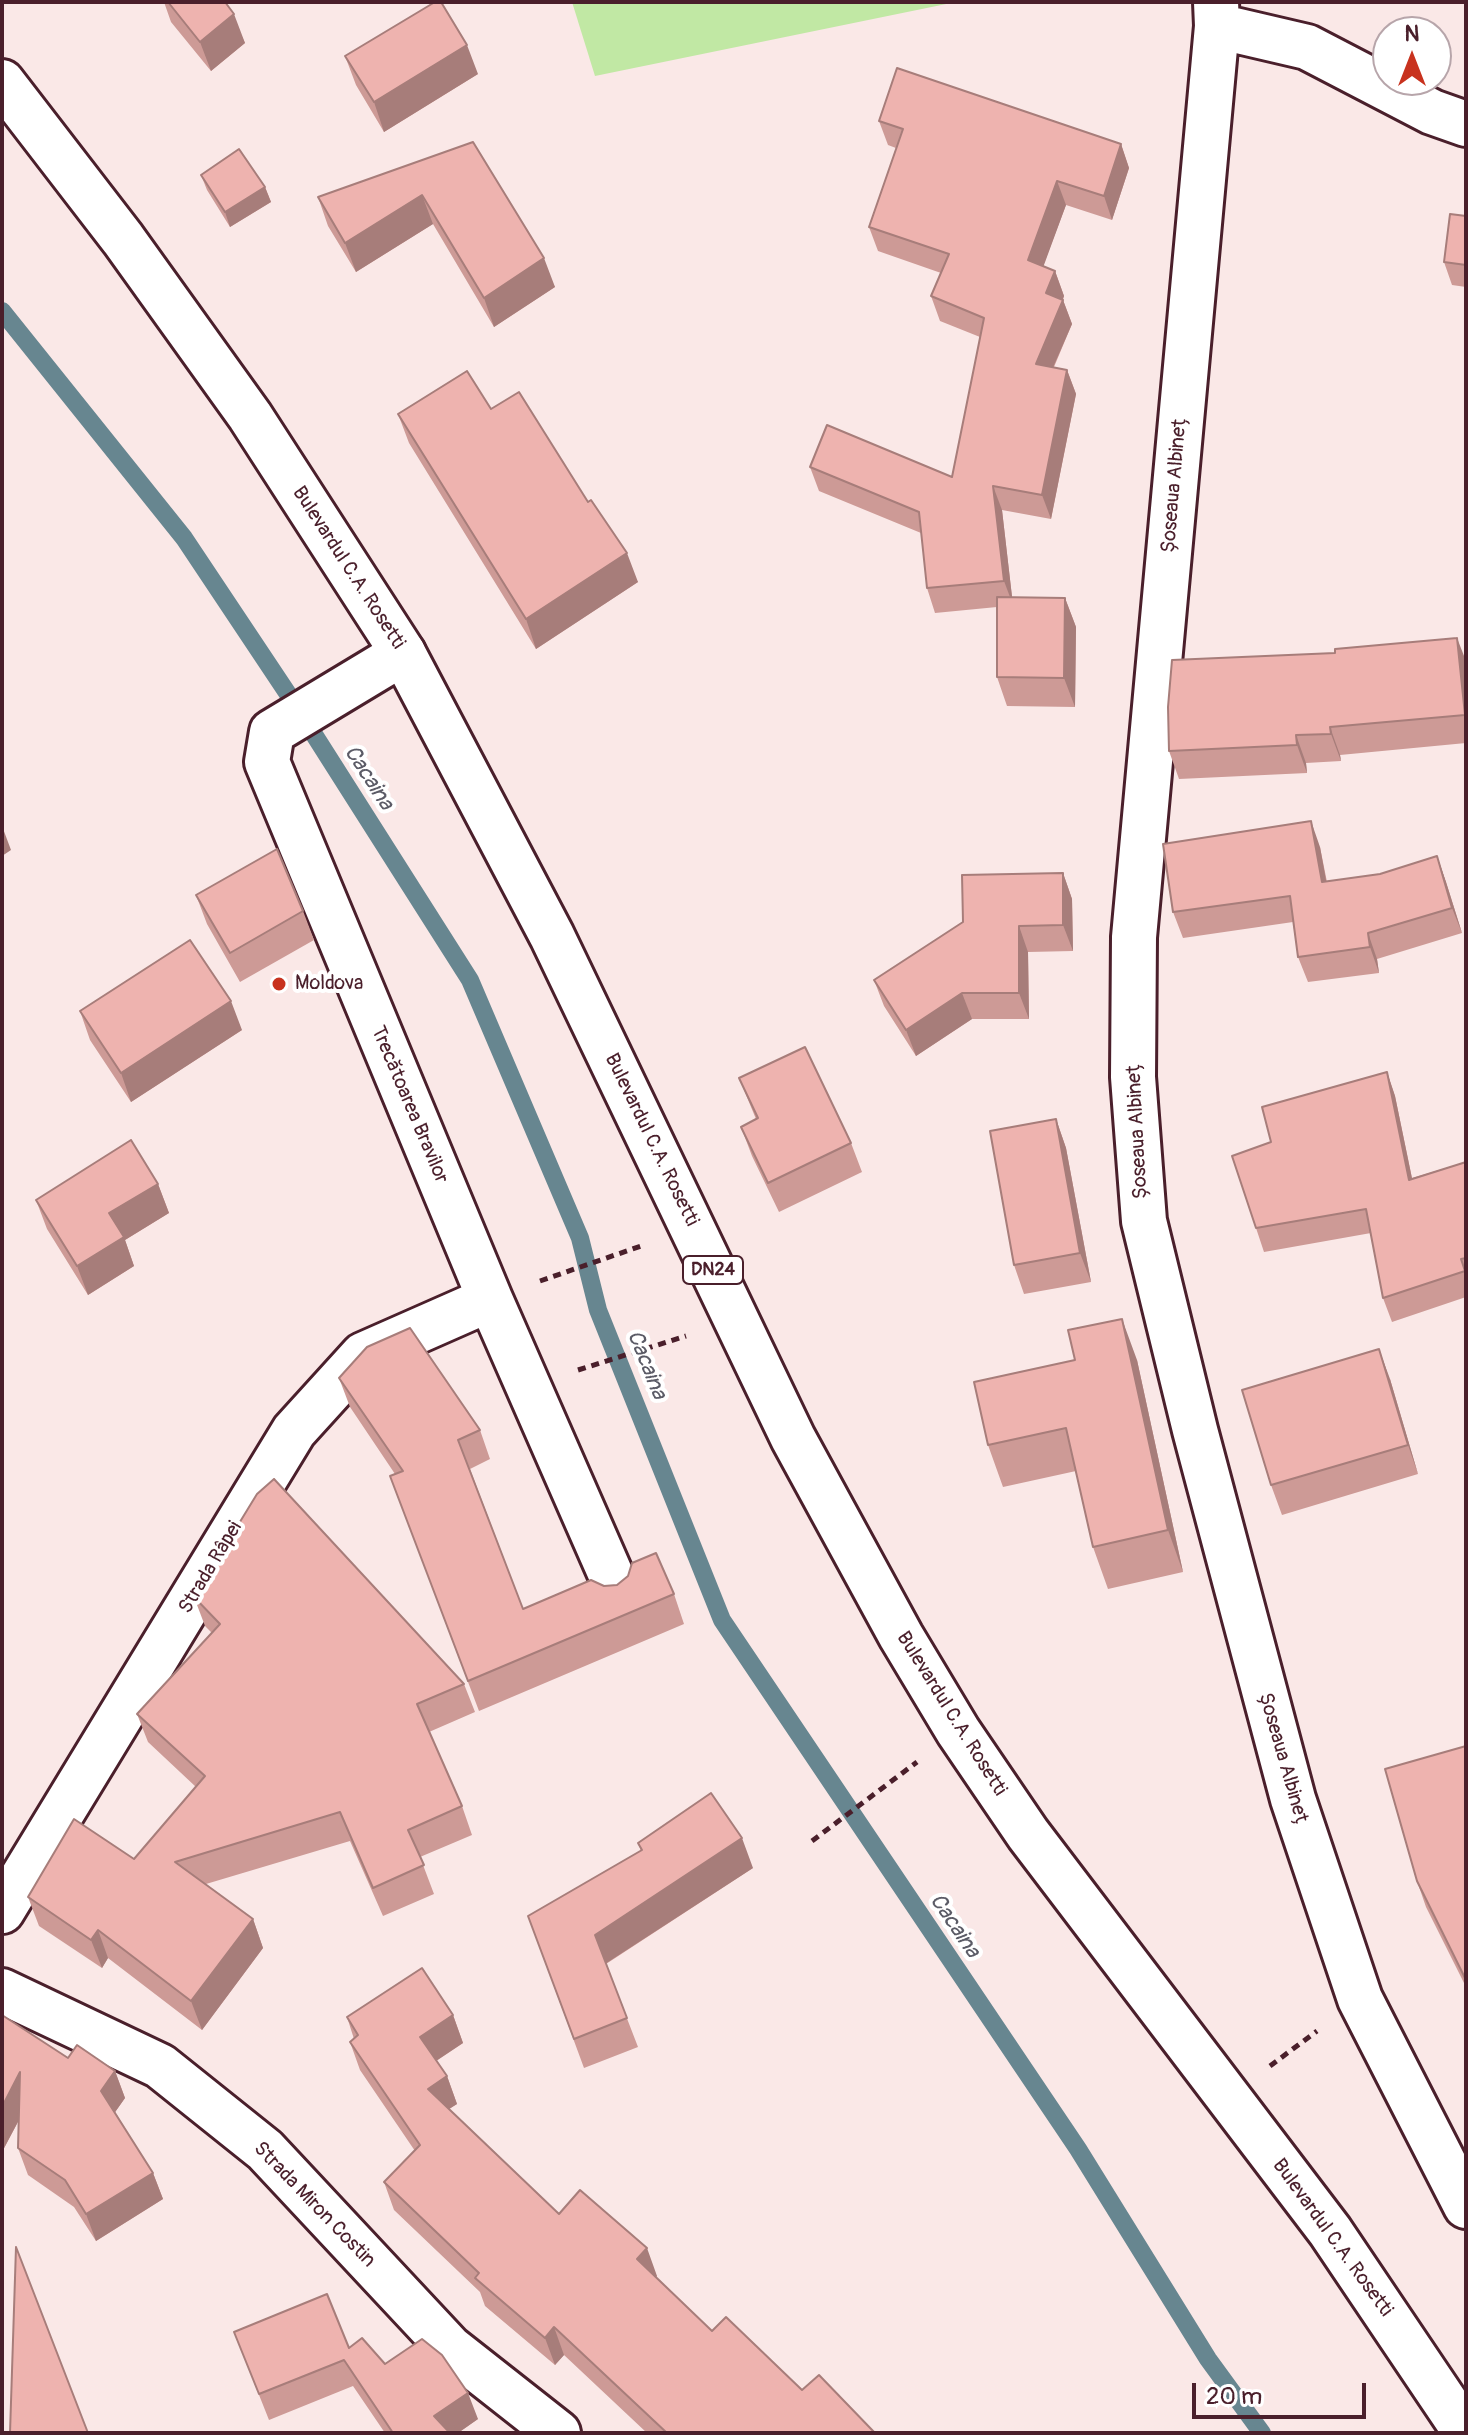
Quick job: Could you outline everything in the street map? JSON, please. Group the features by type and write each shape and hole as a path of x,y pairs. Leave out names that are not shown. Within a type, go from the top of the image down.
{"street":[{"path":"1216,14 1307,47 1432,112 1466,124"},
{"name":"Șoseaua Albineț","path":"1216,14 1134,937 1134,1091 1144,1221 1195,1430 1293,1799 1360,1999 1466,2206"},
{"name":"Bulevardul C.A. Rosetti","path":"2,82 123,239 250,416 403,653 552,936 847,1541 958,1731 1028,1834 1330,2231 1466,2433"},
{"name":"Trecătoarea Bravilor","path":"403,653 272,732 267,762 490,1299 618,1591"},
{"name":"Strada Râpei","path":"2,1911 294,1431 363,1355 490,1299"},
{"name":"Strada Miron Costin","path":"2,1991 160,2066 265,2150 450,2348 558,2433"}],"path":[{"path":"490,1299 693,1228"},
{"path":"527,1386 737,1320"},
{"path":"812,1841 958,1731"},
{"path":"1227,2097 1360,1999"}],"green space":[{"path":"572,2 956,2 595,76"}],"building":[{"path":"168,2 225,2 234,14 200,42"},
{"path":"435,2 441,2 467,45 374,102 345,56"},
{"path":"897,68 1121,144 1104,196 1057,181 1028,260 1055,271 1046,293 1063,300 1036,364 1067,370 1042,495 993,486 1004,581 927,588 919,512 810,467 827,425 952,477 984,318 931,296 949,254 869,227 903,129 879,121"},
{"path":"473,142 544,258 484,298 422,195 345,243 318,197"},
{"path":"239,149 265,187 225,212 201,175"},
{"path":"1450,214 1466,216 1466,265 1444,262"},
{"path":"467,371 491,409 519,392 588,502 591,500 627,553 526,619 398,414"},
{"path":"997,597 1065,598 1064,678 997,677"},
{"path":"1457,638 1465,715 1330,727 1331,734 1296,735 1297,745 1169,751 1168,707 1172,660 1335,653 1335,649"},
{"path":"1311,821 1322,882 1380,874 1437,856 1452,908 1368,933 1370,947 1298,957 1290,896 1173,912 1163,844"},
{"path":"277,849 303,911 230,953 196,895"},
{"path":"1063,873 1063,925 1019,926 1019,993 962,993 906,1030 874,980 963,922 962,875"},
{"path":"190,940 231,1001 121,1073 80,1011"},
{"path":"805,1047 851,1143 768,1183 741,1127 758,1118 739,1078"},
{"path":"1387,1072 1409,1180 1466,1162 1466,1258 1461,1259 1465,1271 1383,1298 1366,1209 1256,1228 1232,1156 1271,1142 1262,1107"},
{"path":"1056,1119 1080,1253 1014,1265 990,1131"},
{"path":"131,1140 158,1184 109,1213 124,1237 77,1266 36,1200"},
{"path":"1122,1319 1168,1530 1093,1547 1066,1428 988,1445 974,1382 1075,1360 1068,1330"},
{"path":"410,1328 480,1430 458,1440 523,1609 591,1580 604,1586 617,1585 628,1576 632,1563 656,1553 674,1594 468,1681 390,1476 403,1471 339,1378 367,1347"},
{"path":"1379,1349 1408,1445 1271,1485 1242,1390"},
{"path":"274,1479 464,1684 417,1704 462,1806 408,1830 424,1865 373,1888 340,1812 175,1862 253,1919 191,2001 98,1930 91,1940 28,1897 74,1819 134,1859 205,1776 137,1714 220,1624 194,1597 257,1494"},
{"path":"1466,1746 1466,1980 1417,1881 1385,1769"},
{"path":"711,1793 742,1838 595,1935 627,2018 574,2039 528,1916 642,1850 638,1843"},
{"path":"422,1968 453,2015 420,2037 447,2076 428,2089 559,2214 580,2190 647,2248 637,2259 712,2331 726,2317 802,2390 819,2375 875,2433 667,2433 554,2327 545,2338 475,2278 479,2273 384,2182 420,2145 350,2042 358,2035 347,2017"},
{"path":"2,2015 68,2058 77,2045 115,2071 101,2091 153,2173 86,2214 65,2180 18,2148 20,2072 2,2107"},
{"path":"16,2247 88,2433 10,2433"},
{"path":"327,2294 349,2348 362,2338 385,2364 422,2339 442,2355 468,2393 434,2416 450,2433 393,2433 344,2360 259,2394 234,2332"}],"waterway":[{"name":"Cacaina","path":"2,311 184,538 294,703 470,980 580,1238 598,1310 722,1620 1078,2149 1208,2359 1262,2433"}],"place":[{"name":"Moldova","path":"279,984"}]}
